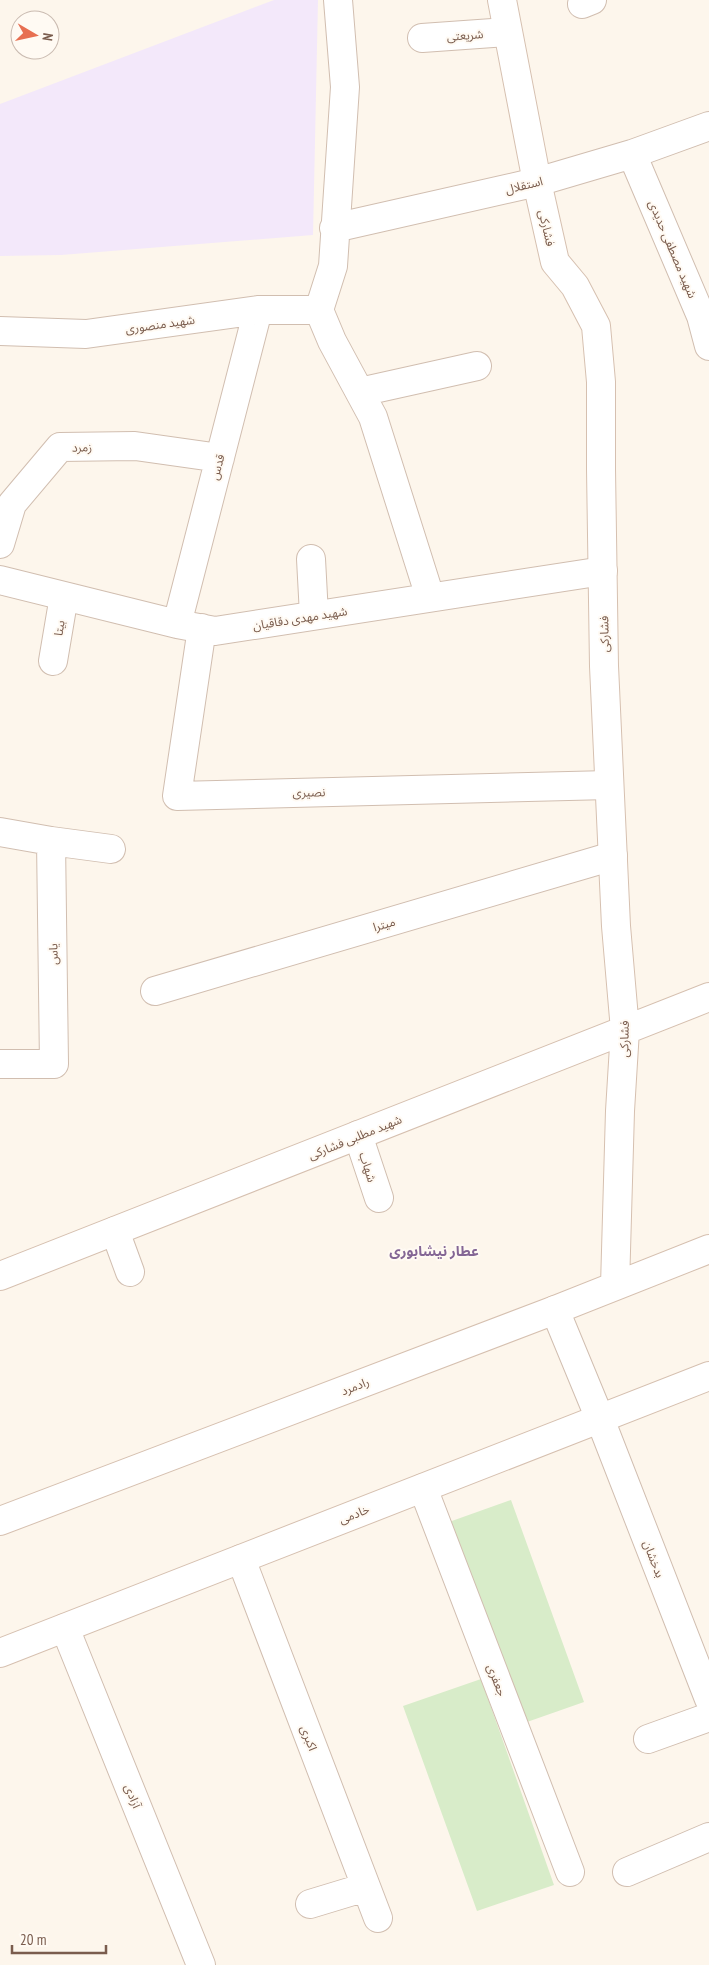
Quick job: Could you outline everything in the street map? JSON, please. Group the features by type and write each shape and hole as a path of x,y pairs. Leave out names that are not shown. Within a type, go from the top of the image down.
{"street":[{"path":"338,0 345,86 334,228 333,266 319,310 332,341 373,417 430,597"},
{"name":"فشارکی","path":"502,0 537,182 555,262 575,286 596,326 601,382 602,571 609,785 616,926 625,1030 620,1111 615,1286"},
{"name":"شریعتی","path":"422,38 507,32"},
{"name":"استقلال","path":"334,228 537,182 632,154 709,126"},
{"name":"شهید مصطفی حدیدی","path":"632,154 702,316 709,346"},
{"name":"شهید منصوری","path":"0,331 86,334 258,310 319,310"},
{"name":"قدس","path":"189,626 220,458 258,310"},
{"path":"360,392 477,366"},
{"name":"زمرد","path":"0,544 12,504 60,447 135,446 220,458"},
{"path":"311,559 314,615"},
{"name":"شهید مهدی دقاقیان","path":"0,580 215,631 602,571"},
{"name":"بیتا","path":"53,661 64,596"},
{"name":"نصیری","path":"189,626 177,796 609,785"},
{"path":"0,832 111,849"},
{"name":"یاس","path":"0,1064 54,1064 51,841"},
{"name":"میترا","path":"155,991 613,856"},
{"name":"شهید مطلبی فشارکی","path":"0,1276 709,997"},
{"name":"شهاب","path":"358,1135 378,1198"},
{"path":"115,1231 130,1272"},
{"name":"رادمرد","path":"0,1521 555,1310 709,1249"},
{"name":"بدخشان","path":"555,1310 600,1419 709,1698"},
{"name":"خادمی","path":"0,1653 709,1376"},
{"name":"جعفری","path":"424,1488 570,1872"},
{"name":"اکبری","path":"241,1559 378,1918"},
{"name":"آزادی","path":"64,1628 201,1965"},
{"path":"648,1739 709,1717"},
{"path":"627,1872 709,1837"},
{"path":"310,1904 366,1886"}],"shaded area":[{"path":"274,0 318,0 313,235 61,255 0,256 0,104"}],"green space":[{"path":"511,1500 584,1702 527,1722 449,1522"},
{"path":"481,1679 554,1885 477,1911 403,1706"}],"district":[{"name":"عطار نیشابوری","path":"434,1251"}]}
